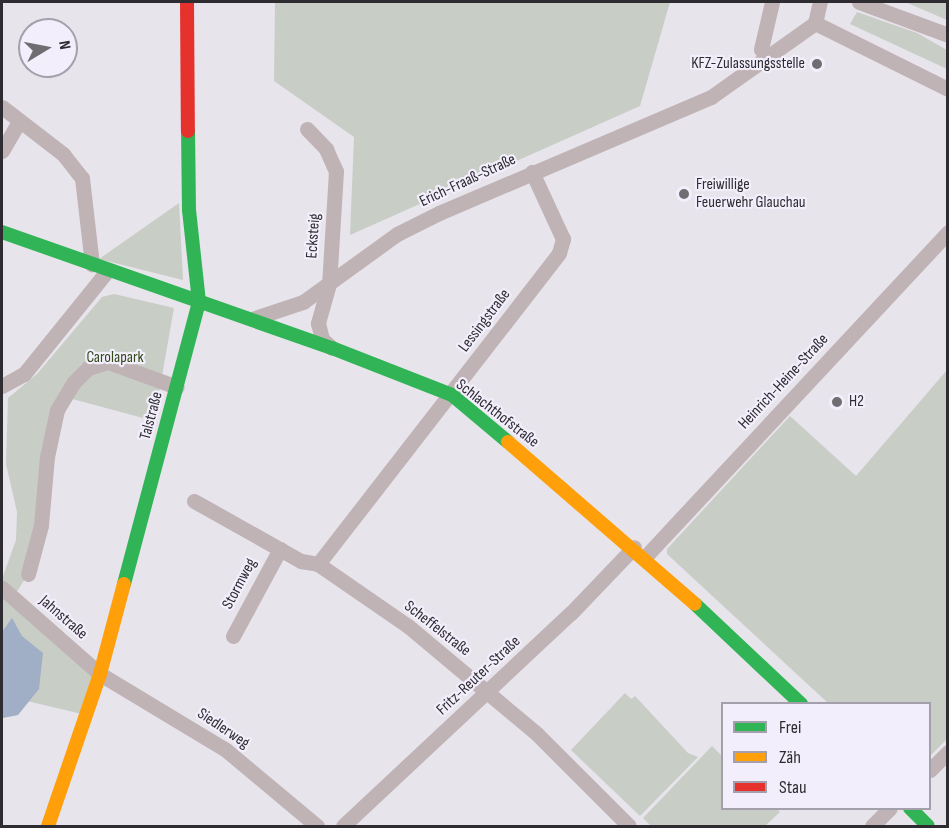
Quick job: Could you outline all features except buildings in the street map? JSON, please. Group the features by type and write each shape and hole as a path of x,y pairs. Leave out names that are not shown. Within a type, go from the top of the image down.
{"street":[{"name":"Talstraße","path":"48,826 100,674 199,302 189,210 187,2"},
{"path":"766,57 761,49 772,2"},
{"path":"820,2 815,23 948,90"},
{"path":"859,2 948,35"},
{"name":"Erich-Fraaß-Straße","path":"252,319 303,302 397,234 532,172 711,97 815,23"},
{"path":"2,107 63,154 82,178 92,264"},
{"path":"2,151 19,121"},
{"name":"Ecksteig","path":"307,129 326,149 336,171 329,284 318,323 322,339 332,348"},
{"name":"Lessingstraße","path":"318,564 452,395 563,246 532,172"},
{"name":"Schlachthofstraße","path":"2,232 252,319 452,395 640,552 799,702"},
{"name":"Heinrich-Heine-Straße","path":"640,552 948,232"},
{"path":"2,386 24,374 108,270"},
{"path":"28,574 41,525 47,457 57,410 74,382 88,368 108,362 177,387"},
{"name":"Scheffelstraße","path":"194,501 280,549 318,564 408,626 537,735 629,826"},
{"name":"Stormweg","path":"233,636 280,549"},
{"name":"Fritz-Reuter-Straße","path":"344,826 640,552"},
{"name":"Jahnstraße","path":"2,588 100,674"},
{"name":"Siedlerweg","path":"100,674 226,750 315,826"},
{"path":"931,769 948,752"},
{"path":"872,826 888,810"},
{"path":"912,810 928,826"}],"green space":[{"path":"275,2 670,2 640,106 350,235 354,137 274,81"},
{"path":"905,2 947,2 947,20"},
{"path":"857,12 917,33 947,50 947,69 850,24"},
{"path":"179,203 183,280 99,259"},
{"name":"Carolapark","path":"114,294 174,308 154,421 65,397 28,574 13,598 100,674 86,715 27,701 18,715 2,718 2,579 16,540 17,512 6,464 8,398 37,374 102,297"},
{"path":"947,370 948,738 931,755 931,702 827,702 667,554 667,549 790,416 856,476"},
{"path":"625,693 631,699 635,696 688,753 698,757 640,816 571,750"},
{"path":"712,746 721,755 721,810 778,810 780,812 765,826 651,826 643,818"}],"water":[{"path":"12,618 22,636 43,653 39,689 18,715 2,718 2,632"}],"traffic: fast":[{"path":"124,584 199,302 189,210 188,131"},
{"path":"2,232 332,348 452,395 508,442"},
{"path":"695,604 799,702"},
{"path":"912,810 928,826"}],"traffic: slow":[{"path":"508,442 695,604"},
{"path":"48,826 100,674 124,584"}],"traffic: jam":[{"path":"187,2 188,131"}],"place":[{"name":"KFZ-Zulassungsstelle","path":"817,64"},
{"name":"Freiwillige Feuerwehr Glauchau","path":"684,194"},
{"name":"H2","path":"837,402"}]}
